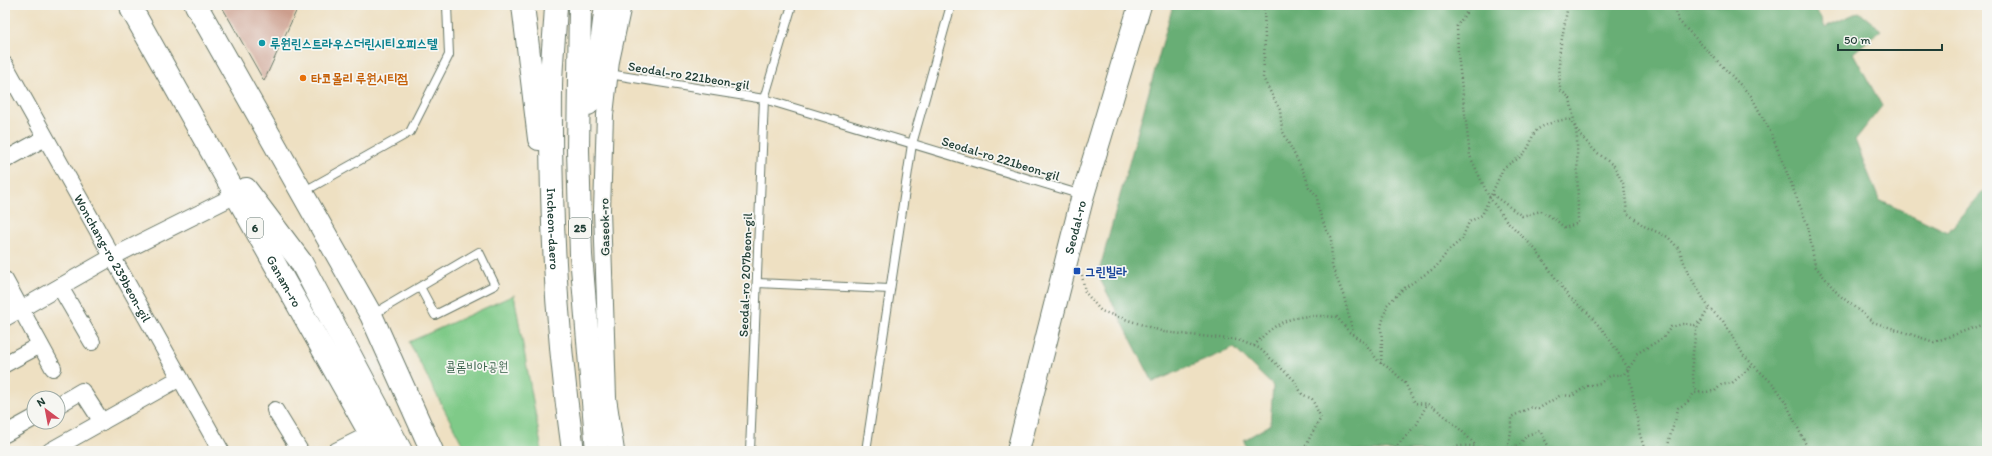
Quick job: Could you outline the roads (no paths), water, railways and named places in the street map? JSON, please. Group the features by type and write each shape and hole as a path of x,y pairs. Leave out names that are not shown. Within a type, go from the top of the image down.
{"main road":[{"path":"196,5 372,317 432,451"},
{"path":"523,5 554,275"},
{"name":"Incheon-daero","path":"556,5 551,88 554,275 564,389 573,451"},
{"name":"Incheon-daero","path":"580,5 578,150 581,255 597,451"},
{"path":"578,150 602,37 606,5"},
{"name":"Seodal-ro","path":"1018,451 1083,195 1140,5"},
{"name":"Ganam-ro","path":"132,7 375,442"},
{"path":"201,131 301,262 401,451"},
{"path":"343,340 353,343 364,342 370,334 372,317"}],"street":[{"name":"Gaseok-ro","path":"616,451 608,398 602,210 605,114 609,74 623,5"},
{"name":"Wonchang-ro 239beon-gil","path":"5,64 220,451"},
{"path":"5,160 45,138"},
{"path":"5,318 112,258 236,195"},
{"path":"5,280 53,368"},
{"path":"60,287 92,342"},
{"path":"5,364 40,345"},
{"path":"55,450 180,378"},
{"path":"66,400 82,391 102,422"},
{"path":"275,410 300,451"},
{"path":"5,434 26,422"},
{"path":"336,451 375,442"}],"lane":[{"path":"302,192 410,132 449,55 447,5"},
{"name":"Seodal-ro 221beon-gil","path":"764,99 792,5"},
{"path":"866,451 912,144 951,5"},
{"name":"Seodal-ro 221beon-gil","path":"609,74 764,99 1083,195"},
{"name":"Seodal-ro 207beon-gil","path":"750,451 764,99"},
{"path":"372,317 420,287 479,252 495,285 435,315 420,287"},
{"path":"757,283 890,289"}],"place":[{"name":"루원린스트라우스더린시티오피스텔","path":"262,43"},
{"name":"타코몰리 루원시티점","path":"303,78"},
{"name":"그린빌라","path":"1077,271"}],"park label":[{"name":"콜롬비아공원","path":"477,366"}]}
